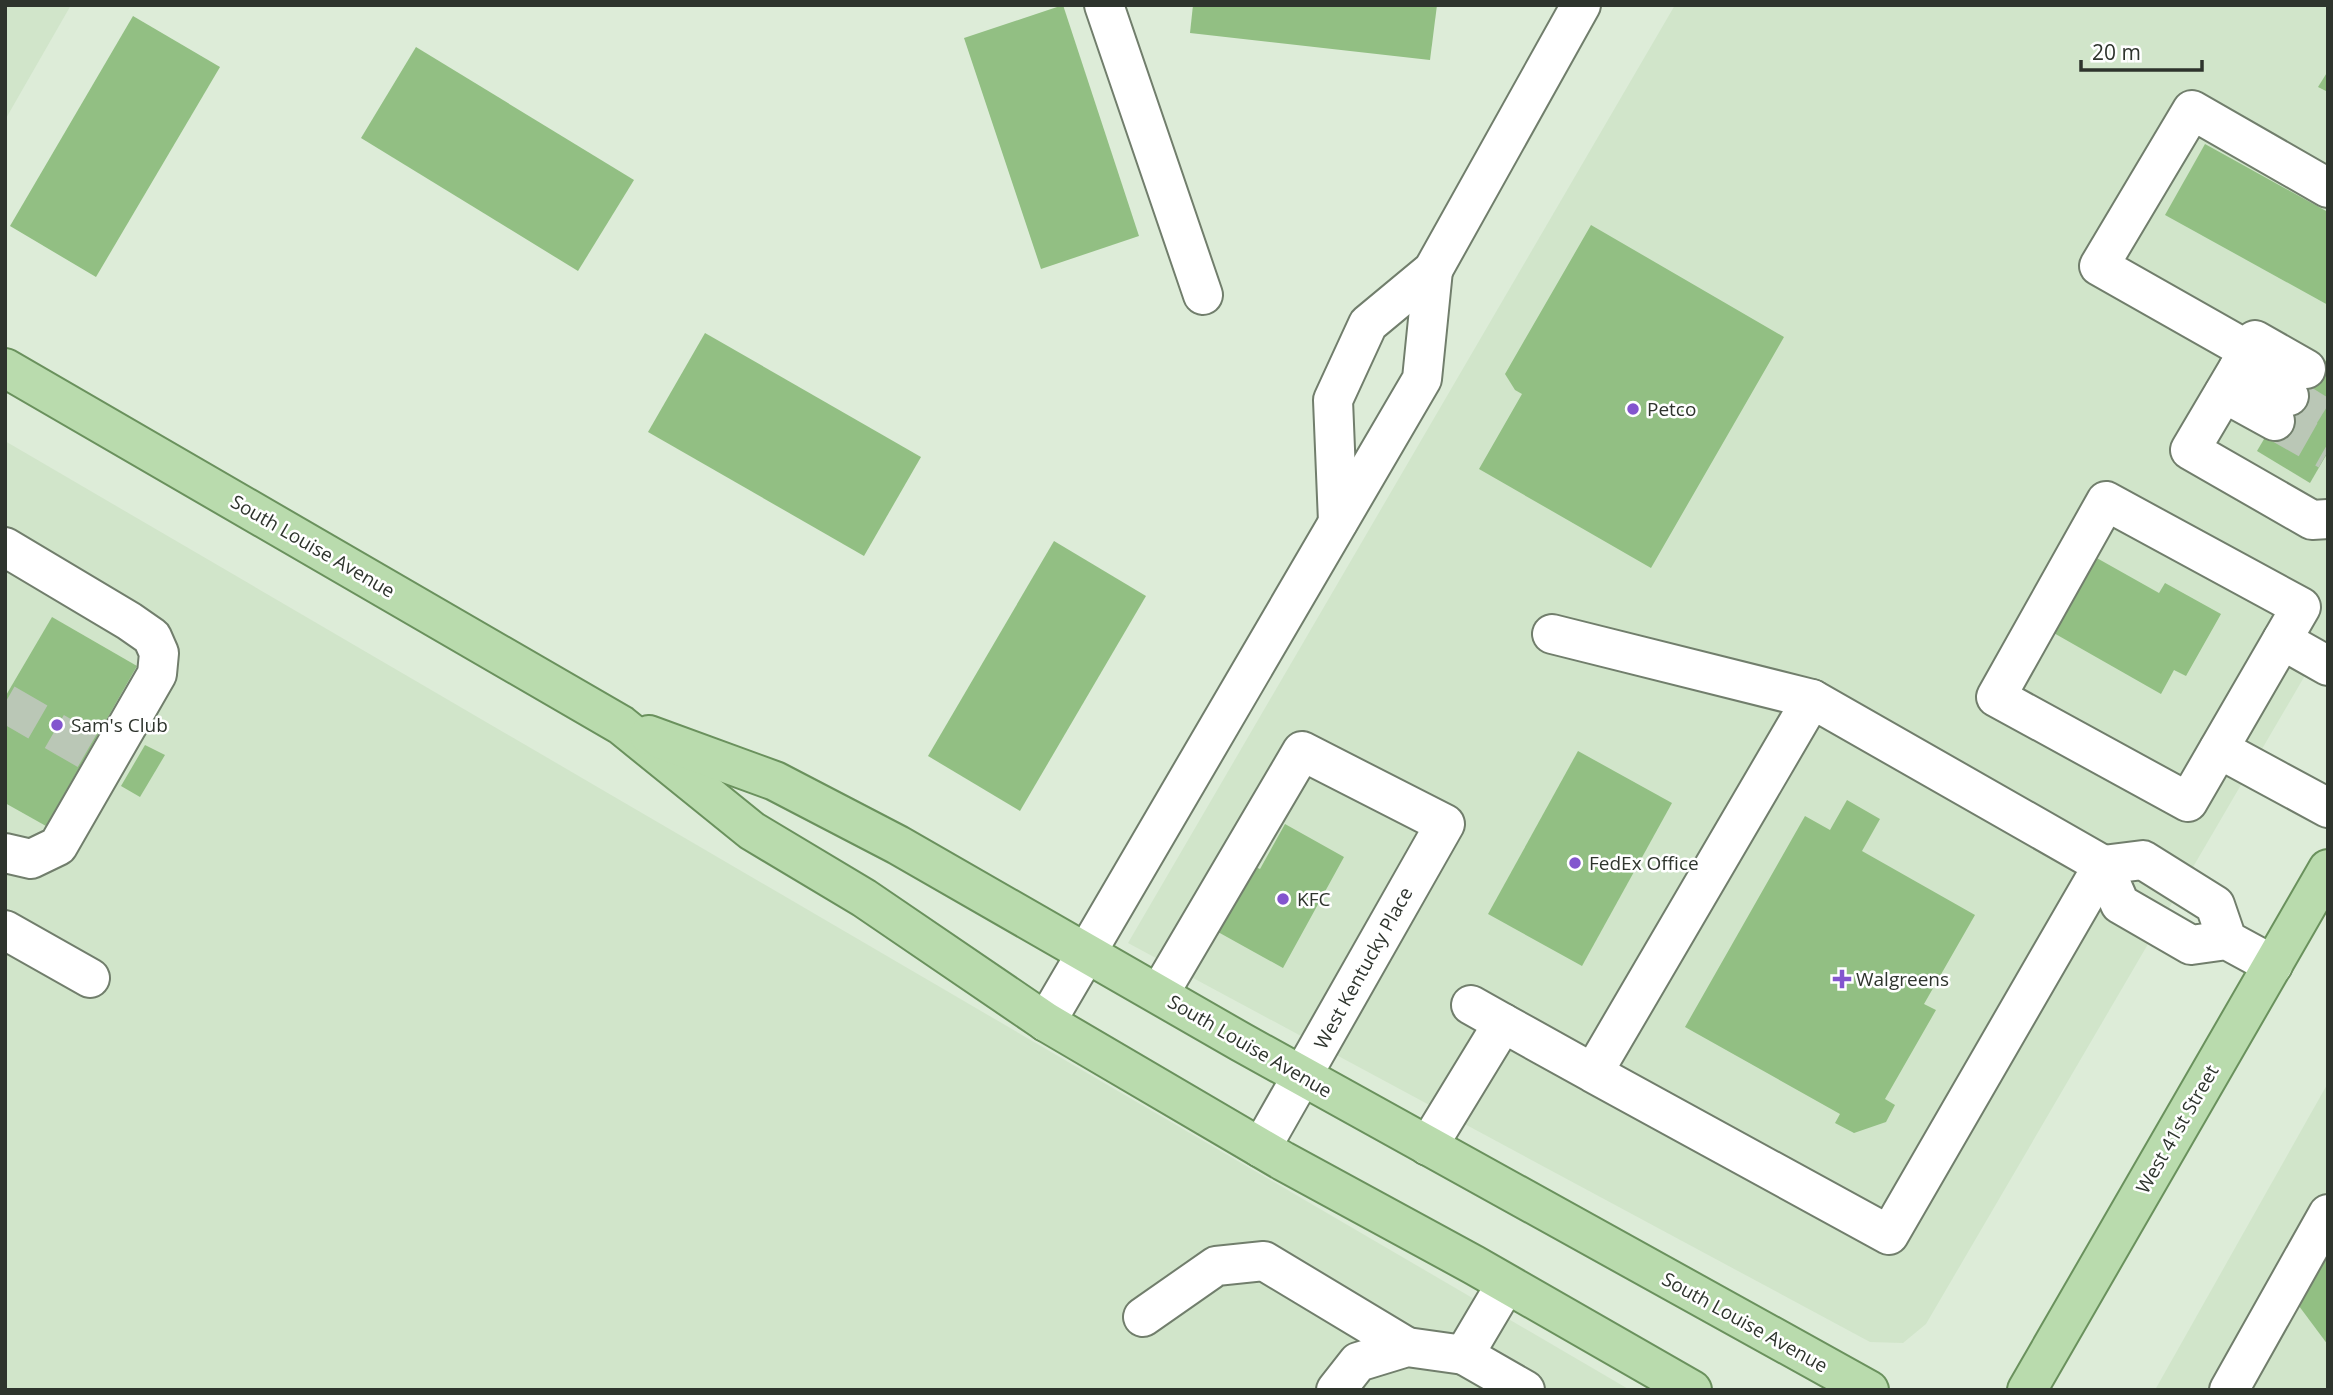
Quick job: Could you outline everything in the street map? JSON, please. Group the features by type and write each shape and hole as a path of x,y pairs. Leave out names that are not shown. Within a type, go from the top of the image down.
{"main road":[{"name":"South Louise Avenue","path":"5,368 621,725 752,831 864,898 1046,1021 1261,1148 1692,1390"},
{"name":"South Louise Avenue","path":"621,725 775,781 898,845 1303,1076 1869,1390"},
{"name":"West 41st Street","path":"2027,1390 2328,869"}],"street":[{"path":"1104,5 1203,295"},
{"path":"1338,522 1333,400 1368,324 1433,270 1581,5"},
{"path":"2328,188 2192,110 2098,266 2237,371 2290,395 2255,340 2237,371 2190,450 2312,520 2328,519"},
{"path":"1046,1021 1422,379 1433,270"},
{"path":"2106,501 2301,607 2282,640 2188,802 1996,696 2106,501"},
{"path":"5,547 129,621 152,637 159,653 157,674 97,755 58,846 31,859 5,853"},
{"path":"1552,634 1812,699 2103,865 2143,860 2215,905 2227,940 2273,965"},
{"path":"2282,640 2328,666"},
{"path":"1593,1073 1812,699"},
{"path":"2219,749 2328,808"},
{"name":"West Kentucky Place","path":"1159,994 1302,751 1445,824 1261,1148"},
{"path":"1429,1146 1487,1014 1889,1235 2103,865"},
{"path":"5,930 90,978"},
{"path":"2229,1390 2328,1214"},
{"path":"1143,1317 1216,1266 1264,1261 1406,1347"},
{"path":"1464,1354 1506,1284"},
{"path":"1336,1390 1358,1362 1406,1347 1464,1354 1525,1390"}],"shaded area":[{"path":"5,5 71,5 5,120"},
{"path":"1675,5 2328,5 2328,636 1926,1324 1903,1343 1870,1342 1128,943"},
{"path":"5,441 1630,1390 5,1390"},
{"path":"2328,1083 2328,1390 2155,1390"}],"building":[{"path":"1063,5 1139,236 1041,269 964,38"},
{"path":"1193,5 1437,5 1430,60 1190,33"},
{"path":"133,16 220,67 96,277 10,226"},
{"path":"416,47 634,180 578,271 361,138"},
{"path":"2328,71 2328,92 2318,87"},
{"path":"2205,144 2328,212 2328,305 2165,215"},
{"path":"1591,225 1784,337 1651,568 1479,469 1522,394 1515,390 1505,374"},
{"path":"705,333 921,457 864,556 648,432"},
{"path":"2314,354 2328,362 2328,452 2310,483 2257,451"},
{"path":"1054,541 1146,596 1020,811 928,756"},
{"path":"2095,557 2159,593 2165,583 2221,614 2186,676 2174,670 2161,694 2052,632"},
{"path":"52,617 137,666 46,826 5,803 5,697"},
{"path":"145,745 165,755 140,797 121,786"},
{"path":"1578,751 1672,803 1582,966 1488,914"},
{"path":"1847,800 1880,819 1862,851 1975,915 1924,1004 1936,1010 1885,1099 1895,1105 1886,1122 1854,1133 1835,1123 1840,1114 1685,1027 1805,816 1830,830"},
{"path":"1285,824 1344,857 1283,968 1218,932 1235,901 1247,863 1260,869"},
{"path":"2328,1248 2328,1345 2296,1302"}],"tunnel":[{"path":"2289,396 2328,420"},
{"path":"2275,421 2328,451"},
{"path":"5,703 88,751"}],"place":[{"name":"Petco","path":"1633,409"},
{"name":"Sam's Club","path":"57,725"},
{"name":"FedEx Office","path":"1575,863"},
{"name":"KFC","path":"1283,899"},
{"name":"Walgreens","path":"1842,979"}]}
